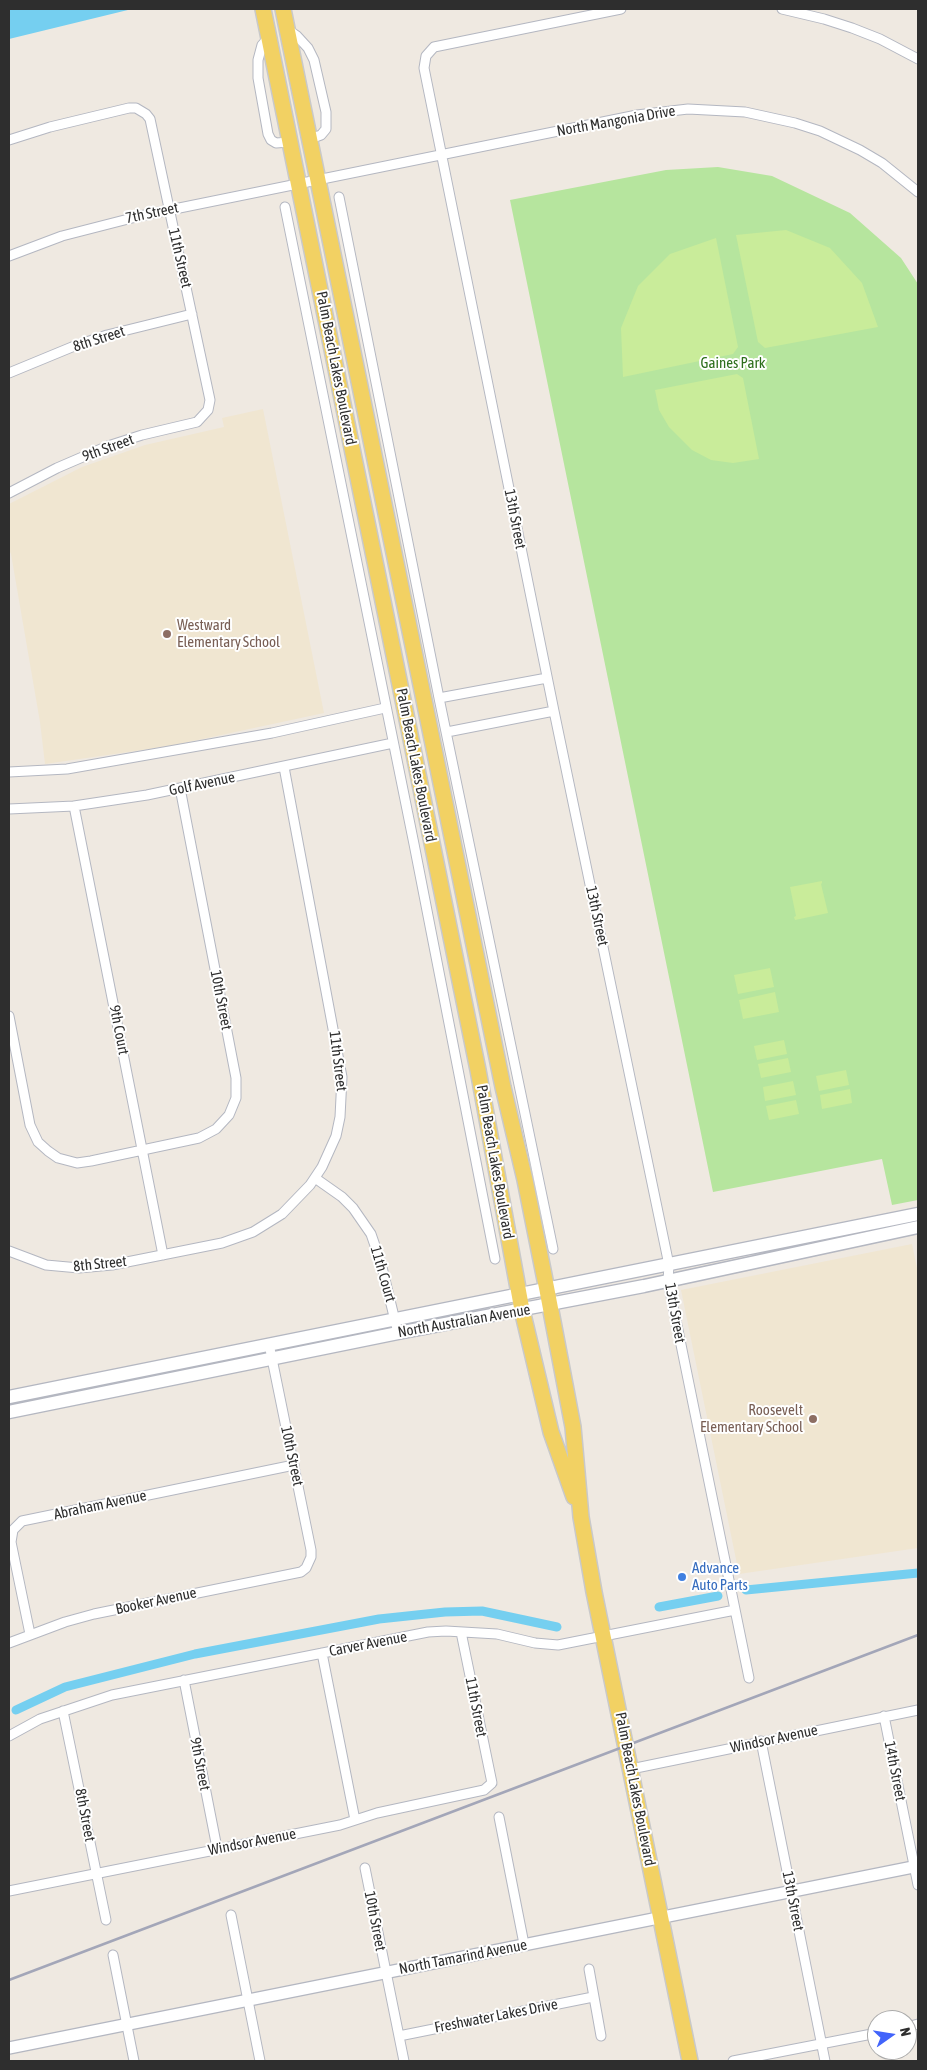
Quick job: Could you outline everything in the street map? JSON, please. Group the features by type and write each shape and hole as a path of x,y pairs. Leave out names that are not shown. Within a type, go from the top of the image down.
{"main road":[{"name":"Palm Beach Lakes Boulevard","path":"263,9 466,1009 521,1303 551,1432 581,1517"},
{"name":"Palm Beach Lakes Boulevard","path":"283,9 374,447 503,1087 532,1178 549,1297 573,1427 581,1517 690,2061"},
{"path":"353,453 374,447"},
{"path":"466,1009 486,1004"},
{"name":"North Australian Avenue","path":"9,1412 398,1333 549,1297 669,1265 918,1220"},
{"name":"North Australian Avenue","path":"549,1297 668,1281 918,1220"},
{"name":"North Australian Avenue","path":"9,1397 395,1319 521,1303"}],"street":[{"name":"13th Street","path":"620,9 434,47 430,50 424,62 424,68 547,678 669,1265 668,1281 749,1678"},
{"path":"782,9 852,28 880,39 918,59"},
{"path":"287,29 297,36 314,60 326,112 326,129 321,135 310,138"},
{"name":"11th Street","path":"9,140 92,116 129,108 141,110 150,119 210,400 208,410"},
{"name":"North Mangonia Drive","path":"298,183 663,111 722,110 771,116 820,131 882,163 918,192"},
{"name":"7th Street","path":"9,256 62,236 101,225 298,183"},
{"path":"339,197 468,834 532,1178 553,1249"},
{"path":"284,207 414,844 495,1259"},
{"path":"341,289 357,285"},
{"path":"303,297 321,293"},
{"name":"8th Street","path":"9,373 107,335 192,314"},
{"name":"9th Street","path":"9,493 57,468 102,449 142,435 197,422 208,410"},
{"path":"440,698 547,678"},
{"path":"9,772 76,767 272,732 385,708"},
{"path":"447,732 554,711"},
{"name":"Golf Avenue","path":"9,809 74,806 180,788 393,744"},
{"name":"11th Street","path":"164,1255 222,1243 253,1232 282,1214 297,1200 315,1178 336,1136 340,1117 342,1077 284,767"},
{"name":"10th Street","path":"143,1151 199,1138 211,1133 229,1115 237,1092 236,1078 180,788"},
{"name":"9th Court","path":"74,806 164,1255"},
{"path":"452,838 468,834"},
{"path":"414,844 431,841"},
{"path":"9,1016 30,1125 43,1147 58,1158 77,1162 143,1151"},
{"path":"460,1074 478,1070"},
{"name":"11th Court","path":"315,1178 342,1197 353,1208 371,1234 381,1263 398,1333"},
{"name":"8th Street","path":"9,1251 46,1265 79,1268 112,1265 164,1255"},
{"name":"10th Street","path":"269,1344 311,1550 311,1557 306,1568"},
{"name":"Abraham Avenue","path":"30,1634 11,1542 13,1530 22,1521 294,1465"},
{"name":"Booker Avenue","path":"9,1643 30,1634 94,1614 301,1572 306,1568"},
{"name":"Carver Avenue","path":"9,1736 40,1719 112,1695 428,1632 497,1634 548,1645 735,1610"},
{"name":"11th Street","path":"461,1632 492,1783"},
{"path":"322,1653 355,1820"},
{"name":"9th Street","path":"184,1680 217,1848"},
{"name":"Windsor Avenue","path":"631,1769 918,1710"},
{"name":"8th Street","path":"64,1711 106,1920"},
{"name":"14th Street","path":"884,1716 916,1866 918,1885"},
{"name":"13th Street","path":"761,1741 825,2061"},
{"name":"Windsor Avenue","path":"9,1891 340,1825 377,1813 484,1790 492,1783"},
{"path":"499,1817 524,1944"},
{"name":"North Tamarind Avenue","path":"9,2048 916,1866"},
{"name":"10th Street","path":"365,1868 404,2061"},
{"path":"231,1915 260,2061"},
{"path":"113,1955 134,2061"},
{"path":"589,1969 601,2036"},
{"name":"Freshwater Lakes Drive","path":"399,2036 593,1997"},
{"path":"733,2061 867,2035"}],"shaded area":[{"name":"Westward Elementary School","path":"263,409 324,713 170,746 45,764 40,722 9,550 9,504 82,467 145,445 224,427 222,418"},
{"name":"Roosevelt Elementary School","path":"912,1244 918,1273 918,1548 739,1574 681,1290"}],"green space":[{"name":"Gaines Park","path":"718,167 772,176 850,213 901,258 918,284 918,1200 892,1205 882,1159 713,1192 510,200 666,170"},
{"path":"786,230 830,248 862,283 878,327 765,348 758,342 736,235"},
{"path":"716,238 738,347 733,354 623,377 621,328 638,286 670,254"},
{"path":"737,374 743,378 759,459 733,463 711,460 692,450 669,427 659,410 655,390"},
{"path":"822,881 821,884 828,913 795,920 794,917 796,916 790,887"},
{"path":"770,968 774,987 738,994 734,975"},
{"path":"775,992 779,1012 743,1019 739,1000"},
{"path":"784,1040 787,1054 757,1060 754,1046"},
{"path":"788,1058 791,1072 761,1078 758,1064"},
{"path":"846,1070 849,1085 819,1091 816,1076"},
{"path":"793,1081 796,1095 765,1101 763,1087"},
{"path":"850,1089 852,1103 822,1109 820,1095"},
{"path":"796,1100 799,1114 769,1120 766,1106"}],"water":[{"path":"9,9 132,9 9,39"}],"waterway":[{"path":"746,1590 918,1573"},
{"path":"659,1607 718,1596"},
{"path":"16,1710 65,1687 195,1654 379,1619 445,1612 482,1611 557,1627"}],"railway":[{"path":"9,1980 918,1635"}],"place":[{"name":"Westward Elementary School","path":"167,634"},
{"name":"Roosevelt Elementary School","path":"813,1419"},
{"name":"Advance Auto Parts","path":"682,1577"}]}
